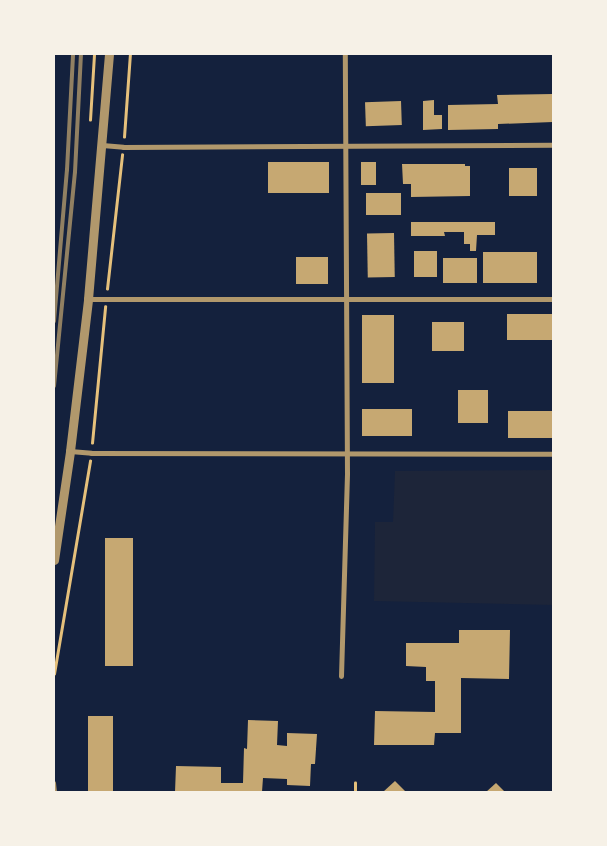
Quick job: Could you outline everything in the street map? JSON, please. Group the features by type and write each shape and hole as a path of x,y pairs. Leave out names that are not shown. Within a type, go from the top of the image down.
{"street":[{"path":"54,560 70,451 88,299 109,54"},
{"path":"341,676 346,454 345,54"},
{"path":"102,145 123,147 553,145"},
{"path":"88,299 553,299"},
{"path":"70,451 91,454 553,454"}],"lane":[{"path":"54,783 55,792"}],"path":[{"path":"90,122 94,54"},
{"path":"54,674 91,454 123,147 130,54"},
{"path":"355,783 355,792"}],"shaded area":[{"path":"553,470 553,605 374,601 375,522 393,522 395,471"}],"building":[{"path":"553,94 553,122 498,124 498,129 448,130 448,105 498,104 497,95"},
{"path":"434,100 434,115 442,115 442,129 423,130 423,101"},
{"path":"401,101 402,125 366,126 365,102"},
{"path":"268,162 329,162 329,193 268,193"},
{"path":"361,162 376,162 376,185 361,185"},
{"path":"402,164 465,164 465,166 470,166 470,196 411,197 411,184 403,184"},
{"path":"509,168 537,168 537,196 509,196"},
{"path":"366,193 401,193 401,215 366,215"},
{"path":"411,222 495,222 495,235 477,235 476,251 470,251 470,244 464,244 464,232 444,232 445,236 411,236"},
{"path":"367,233 394,233 395,277 368,277"},
{"path":"414,251 437,251 437,277 414,277"},
{"path":"483,252 537,252 537,283 483,283"},
{"path":"296,257 328,257 328,284 296,284"},
{"path":"443,258 477,258 477,283 443,283"},
{"path":"507,314 553,314 553,340 507,340"},
{"path":"362,315 394,315 394,383 362,383"},
{"path":"432,322 464,322 464,351 432,351"},
{"path":"458,390 488,390 488,423 458,423"},
{"path":"362,409 412,409 412,436 362,436"},
{"path":"508,411 553,411 553,438 508,438"},
{"path":"105,538 133,538 133,666 105,666"},
{"path":"459,630 510,630 509,679 461,678 461,733 435,733 434,745 374,745 375,711 435,712 435,681 426,681 426,667 406,666 406,643 459,643"},
{"path":"88,716 113,716 113,792 88,792"},
{"path":"248,720 278,721 277,745 287,746 287,733 317,734 315,764 311,764 310,786 287,785 287,779 263,778 262,792 175,792 176,766 221,767 221,783 243,783 244,748 247,749"},
{"path":"395,781 406,792 383,792"},
{"path":"496,783 505,792 486,792"}],"railway":[{"path":"54,321 67,170 73,54"},
{"path":"54,386 75,172 81,54"}]}
